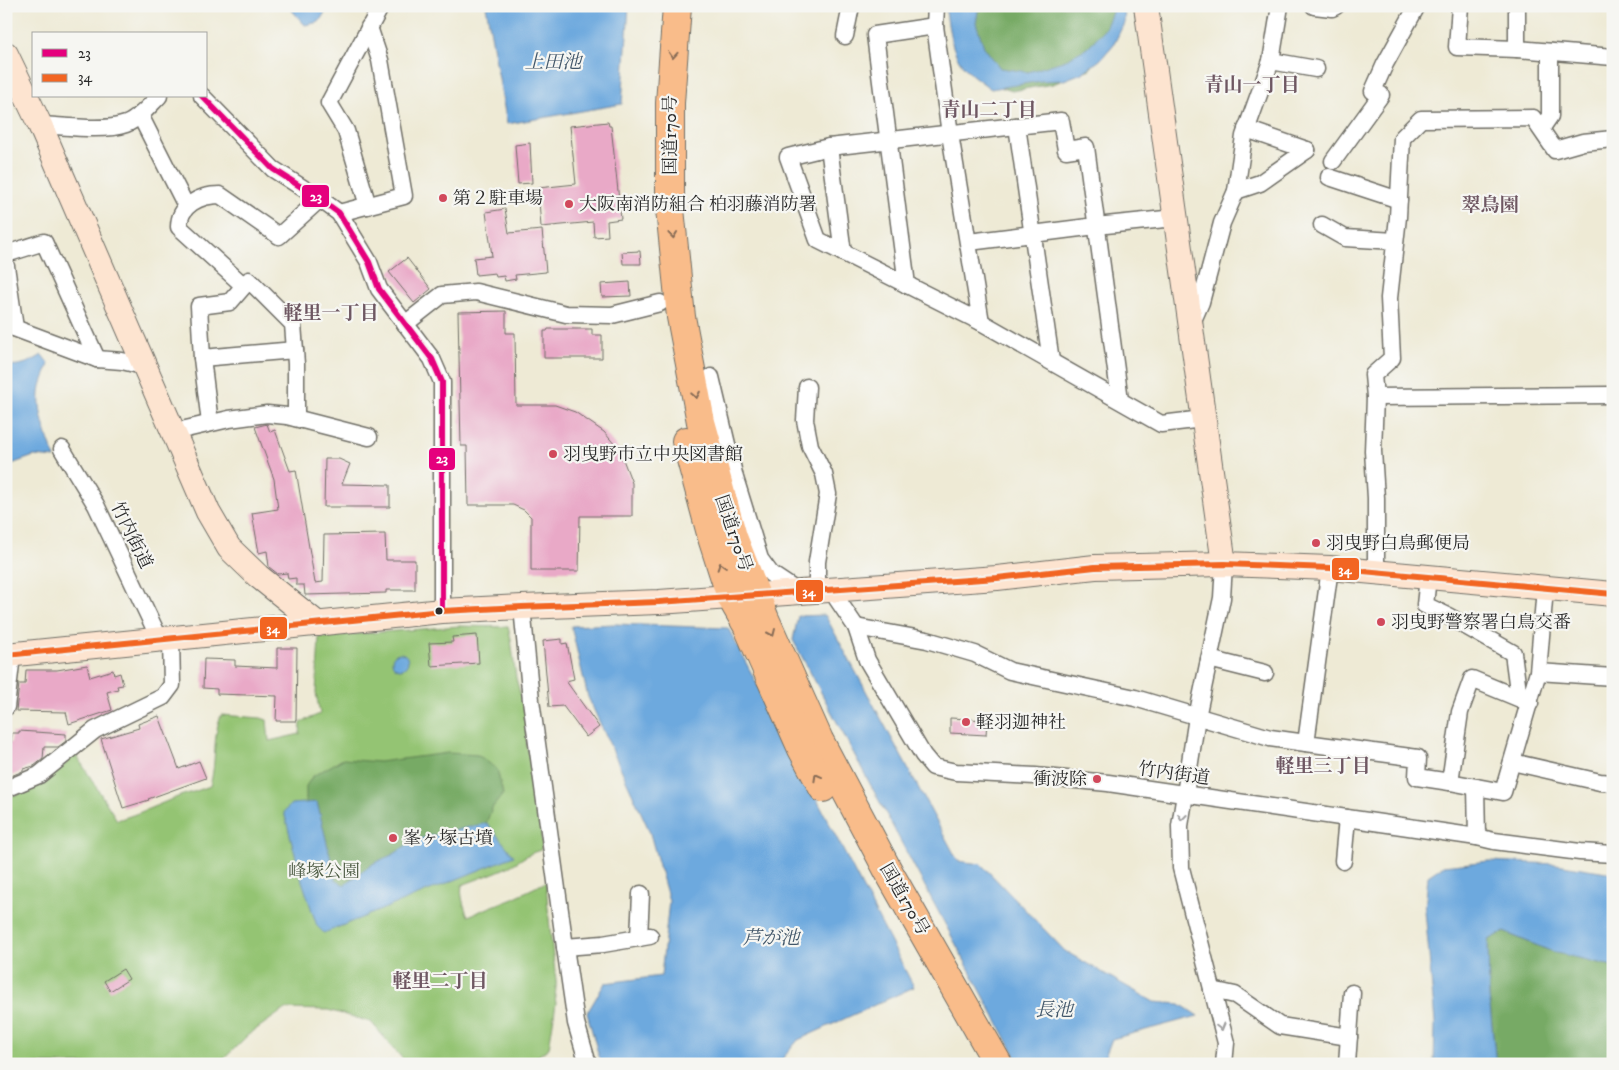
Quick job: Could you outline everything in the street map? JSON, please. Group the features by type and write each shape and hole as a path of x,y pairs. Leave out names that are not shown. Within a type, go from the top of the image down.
{"highway":[{"name":"国道170号","path":"659,6 652,102 652,210 660,303 683,428 713,541 744,596 891,876 998,1064"},
{"name":"国道170号","path":"677,6 670,103 670,199 681,317 701,422 733,537 744,596 747,625 802,749 876,885 978,1064"}],"street":[{"path":"368,206 346,131 329,104 381,6"},
{"path":"845,36 851,6"},
{"path":"936,6 935,26 950,134 981,322"},
{"path":"1146,6 1224,564 1222,598 1197,717 1180,826 1181,868 1226,1043 1224,1064"},
{"path":"1190,325 1202,302 1222,223 1236,191 1246,129 1271,61 1280,6"},
{"path":"1314,6 1332,8 1336,6"},
{"path":"1333,161 1381,95 1373,91 1385,64 1417,6"},
{"path":"1460,6 1457,47 1613,57"},
{"path":"1517,6 1517,50"},
{"path":"907,285 876,35 935,26"},
{"path":"339,213 404,196 380,60 369,27"},
{"path":"1541,129 1550,116 1550,52"},
{"path":"6,54 40,125 208,512 229,548 258,576 318,624"},
{"path":"1271,61 1316,69"},
{"path":"40,125 109,128 127,123 157,98"},
{"path":"204,98 273,169 339,213 369,262 379,289 432,359 442,382 442,611"},
{"path":"140,114 186,206"},
{"path":"1376,572 1376,498 1372,451 1375,397 1373,375 1392,358 1389,298 1399,200 1402,138 1421,119 1533,118 1555,150 1583,142 1613,139"},
{"path":"1120,400 1086,147 1066,150 1061,121 829,147 788,157 818,240 981,322 1161,424 1203,418"},
{"path":"1017,126 1051,361"},
{"path":"1236,191 1260,183 1306,150 1246,129"},
{"path":"829,147 843,253"},
{"path":"1329,177 1399,200"},
{"path":"243,285 179,227 179,216 186,206 210,195 220,195 279,236 320,199"},
{"path":"969,242 1175,218"},
{"path":"1322,225 1345,238 1395,242"},
{"path":"6,254 44,242 97,359"},
{"path":"6,266 10,327 50,340 73,351 97,359 143,366"},
{"path":"210,423 198,306 230,302 249,280 293,324 296,418"},
{"path":"405,324 442,295 476,292 566,314 612,315 660,303"},
{"path":"202,358 295,350"},
{"path":"711,377 735,478 760,559 771,574 815,591"},
{"path":"807,387 805,420 810,446 824,474 828,494 815,591"},
{"path":"1375,397 1613,395"},
{"path":"173,432 210,423 267,414 296,418 369,437"},
{"name":"竹内街道","path":"62,449 96,505 166,640"},
{"path":"6,707 9,655 442,611 659,602 997,578 1095,567 1224,564 1330,568 1613,594"},
{"path":"1306,743 1330,568"},
{"path":"1428,577 1425,605 1513,652 1524,700"},
{"path":"856,627 927,640 976,654 1010,670 1135,698 1270,738 1418,758 1417,777 1503,792 1512,762 1524,700 1538,672 1545,588"},
{"name":"竹内街道","path":"815,591 856,627 866,660 923,755 933,767 956,772 1090,781 1494,841 1580,852 1613,854"},
{"path":"522,607 531,700 565,947 576,1023 588,1064"},
{"path":"6,789 39,775 95,730 163,697 172,685 166,640"},
{"path":"1209,659 1265,673"},
{"path":"1538,672 1613,677"},
{"path":"1450,782 1460,712 1472,680 1524,700"},
{"path":"1512,762 1600,782 1613,783"},
{"path":"1476,787 1477,837"},
{"path":"1343,861 1347,818"},
{"path":"565,947 645,937 641,894"},
{"path":"1212,990 1235,995 1280,1026 1349,1037"},
{"path":"1347,1064 1352,993"}],"green space":[{"path":"972,6 1114,6 1112,41 1090,69 1053,84 1012,91 988,83"},
{"name":"峰塚公園","path":"459,626 508,627 516,678 525,712 527,747 538,792 542,845 541,850 528,855 510,866 462,885 463,901 468,916 546,882 556,983 556,1003 549,1048 527,1064 407,1064 371,1022 328,1010 285,1009 248,1035 223,1060 215,1059 210,1064 6,1064 6,796 25,792 35,787 54,775 75,753 117,820 141,812 210,786 216,732 221,715 267,720 269,741 300,734 301,722 320,714 316,693 319,637"},
{"path":"448,753 478,755 497,769 503,794 492,808 483,831 327,897 306,800 306,786 313,776 343,759 379,762"},
{"path":"1504,932 1553,952 1613,966 1613,1064 1496,1064 1489,996 1488,940"}],"water":[{"path":"288,6 329,6 319,22 305,25"},
{"name":"上田池","path":"486,6 629,6 622,104 507,124"},
{"path":"945,6 979,6 976,23 984,47 1000,68 1028,72 1063,61 1087,48 1105,29 1113,6 1125,6 1124,23 1114,44 1100,60 1082,73 1064,80 1041,81 991,89 969,72 959,60 951,41"},
{"path":"42,355 49,364 41,386 41,414 55,458 34,456 6,466 6,365 25,363"},
{"name":"長池","path":"825,615 958,861 981,864 1065,951 1154,1002 1180,1004 1198,1016 1112,1039 1102,1064 1020,1064 793,640 798,616"},
{"name":"芦が池","path":"614,624 728,628 914,987 798,1040 778,1064 601,1064 587,1013 605,983 661,976 669,901 649,830 588,697 571,626"},
{"path":"400,653 406,655 408,661 406,667 400,669 394,667 392,661 394,655"},
{"path":"317,802 336,880 344,885 374,863 394,854 414,840 487,823 514,856 324,933 317,926 302,881 284,812 291,804"},
{"path":"1489,861 1556,864 1613,873 1613,966 1553,952 1504,932 1488,940 1489,996 1496,1064 1434,1064 1435,1023 1425,910 1428,876 1443,866"}],"building":[{"path":"608,122 609,126 611,126 621,219 607,221 608,236 594,237 593,222 541,227 538,188 576,184 570,126"},
{"path":"530,143 532,183 518,184 515,145"},
{"path":"505,209 509,233 542,230 546,272 515,275 516,279 505,281 504,276 496,277 495,273 476,275 474,258 492,256 486,212"},
{"path":"640,251 641,264 623,264 622,252"},
{"path":"407,258 431,289 414,303 389,272"},
{"path":"630,282 631,296 602,297 601,284"},
{"path":"506,311 506,333 515,333 516,405 555,405 575,412 604,432 616,446 632,483 632,516 580,516 579,571 531,571 531,517 524,510 513,505 468,505 467,446 461,446 458,312"},
{"path":"548,329 592,329 592,335 602,335 602,358 544,358 544,331"},
{"path":"267,424 270,432 275,430 290,471 296,470 315,583 323,582 324,535 385,534 386,560 415,560 415,590 386,590 386,593 305,595 304,585 296,585 296,578 288,579 287,573 278,574 269,567 267,551 259,553 252,513 278,509 274,479 255,427"},
{"path":"325,459 339,459 350,464 342,484 390,485 390,507 324,507"},
{"path":"477,635 479,663 431,666 429,643 453,642 452,637"},
{"path":"562,639 562,644 567,643 574,679 566,681 599,727 586,737 563,706 549,707 543,641"},
{"path":"277,648 297,648 296,721 276,721 277,696 217,694 217,689 203,688 204,659 235,660 235,666 277,668"},
{"path":"87,665 90,677 113,670 114,675 120,673 123,685 117,686 118,689 107,692 112,710 69,724 66,712 16,711 19,684 25,684 26,670 57,670"},
{"path":"159,716 179,769 199,761 206,778 123,808 101,739 139,728 138,724"},
{"path":"950,718 987,720 986,735 950,733"},
{"path":"19,731 66,734 66,741 58,747 44,747 43,759 34,766 7,776 7,743 11,743 12,733 19,733"},
{"path":"123,969 129,979 110,991 104,981"}],"transit line":[{"name":"23","path":"204,98 273,169 339,213 369,262 379,289 432,359 442,382 442,611"},
{"name":"34","path":"6,655 442,611 659,602 997,578 1095,567 1224,564 1330,568 1613,594"}],"place":[{"name":"第２駐車場","path":"443,198"},
{"name":"大阪南消防組合 柏羽藤消防署","path":"569,204"},
{"name":"羽曳野市立中央図書館","path":"553,454"},
{"name":"羽曳野白鳥郵便局","path":"1316,543"},
{"name":"羽曳野警察署白鳥交番","path":"1381,622"},
{"name":"軽羽迦神社","path":"966,722"},
{"name":"衝波除","path":"1097,779"},
{"name":"峯ヶ塚古墳","path":"393,838"}],"district":[{"name":"青山一丁目","path":"1252,84"},
{"name":"青山二丁目","path":"989,109"},
{"name":"翠鳥園","path":"1490,204"},
{"name":"軽里一丁目","path":"331,312"},
{"name":"軽里三丁目","path":"1323,765"},
{"name":"軽里二丁目","path":"440,980"}]}
